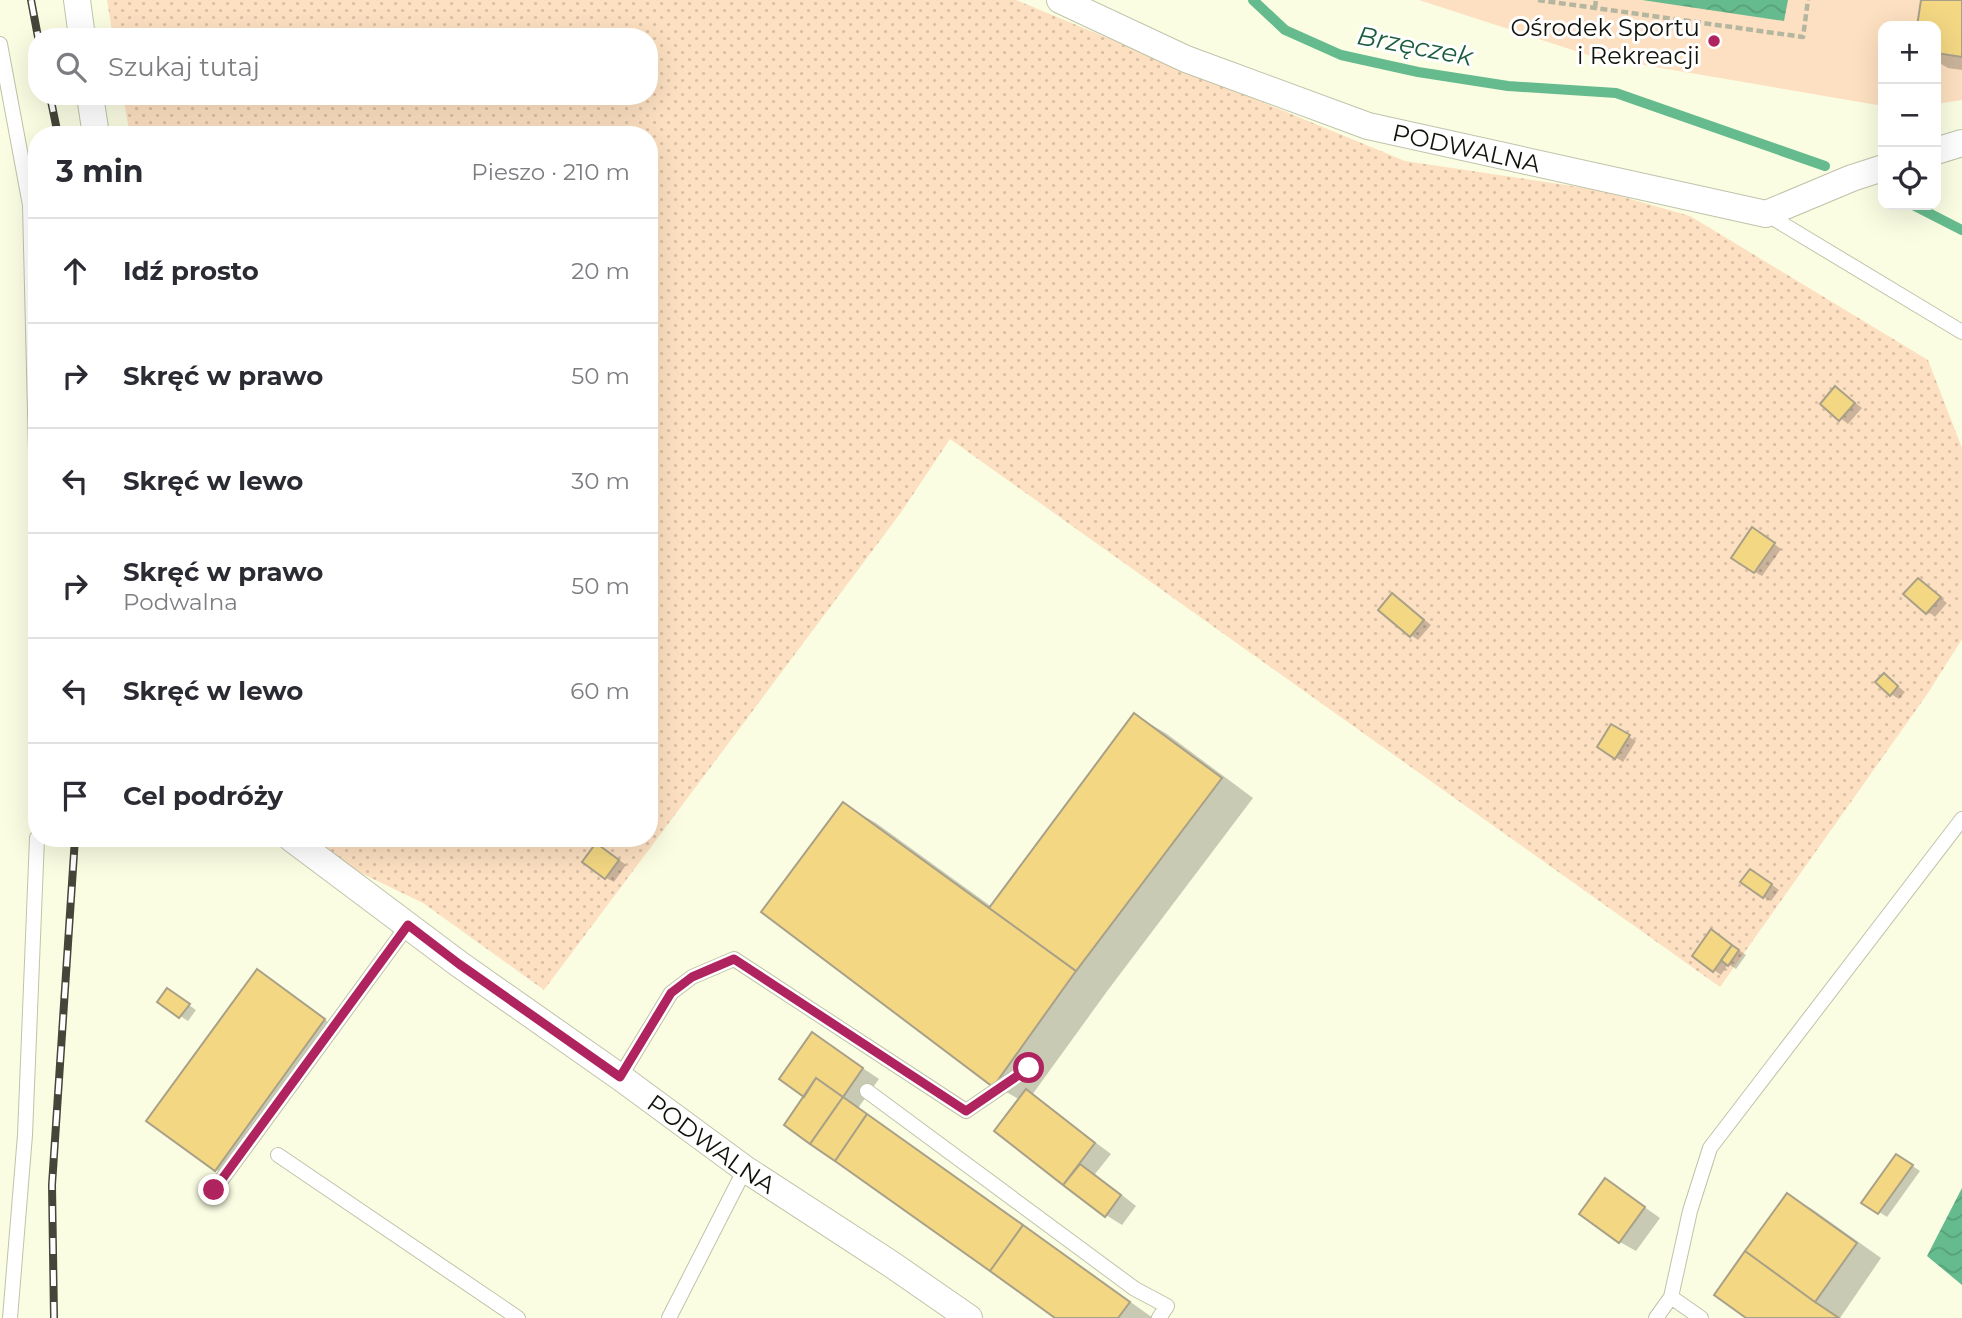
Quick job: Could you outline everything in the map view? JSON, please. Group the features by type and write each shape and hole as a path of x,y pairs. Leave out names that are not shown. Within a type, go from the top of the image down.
{"street":[{"path":"77,0 81,28"},
{"name":"PODWALNA","path":"1060,0 1186,59 1368,126 1766,214"},
{"path":"91,105 95,126"},
{"path":"1941,149 1962,143"},
{"path":"1766,214 1878,170"},
{"name":"PODWALNA","path":"303,847 459,964 620,1077 745,1170 880,1256 969,1318"}],"lane":[{"path":"0,44 28,194"},
{"path":"1766,214 1962,332"},
{"path":"1656,1318 1671,1297 1690,1211 1710,1148 1962,818"},
{"path":"10,1318 26,1135 37,847"},
{"path":"214,1190 408,925"},
{"path":"620,1077 671,993 692,977 734,959 966,1111 1029,1068"},
{"path":"867,1091 1135,1289 1167,1306 1159,1318"},
{"path":"278,1155 518,1318"},
{"path":"669,1318 745,1170"},
{"path":"1671,1297 1701,1318"}],"path":[{"path":"1538,0 1803,37 1808,0"},
{"path":"1595,8 1597,0"}],"shaded area":[{"path":"107,0 1016,0 1405,161 1599,190 1690,216 1928,360 1962,448 1962,639 1928,693 1720,987 950,439 902,511 658,837 658,126 128,126 125,105 658,105 658,28 112,28"},
{"name":"Ośrodek Sportu i Rekreacji","path":"1419,0 1962,0 1962,100 1941,103 1941,21 1878,21 1878,105 1591,56"},
{"path":"307,847 651,847 544,990 423,903"}],"water":[{"path":"1642,0 1788,0 1784,21"},
{"path":"1962,1188 1962,1285 1927,1256"}],"building":[{"path":"1921,0 1962,0 1962,57 1941,54 1941,21 1918,21"},
{"path":"1835,386 1855,403 1839,421 1820,404"},
{"path":"1752,527 1775,543 1754,573 1731,558"},
{"path":"1918,578 1941,597 1926,614 1903,594"},
{"path":"1392,593 1424,620 1410,637 1378,610"},
{"path":"1884,673 1898,686 1890,696 1875,682"},
{"path":"1134,713 1222,778 1076,971 989,908"},
{"path":"1611,724 1630,735 1615,759 1597,747"},
{"path":"843,802 1076,971 993,1087 761,912"},
{"path":"593,847 601,847 619,860 605,879 582,862"},
{"path":"1750,869 1772,884 1763,898 1740,882"},
{"path":"1711,929 1732,945 1713,972 1692,956"},
{"path":"1732,945 1739,950 1728,966 1721,960"},
{"path":"257,969 325,1019 215,1171 146,1121"},
{"path":"167,988 190,1004 179,1018 157,1002"},
{"path":"812,1032 863,1068 843,1097 816,1078 804,1097 779,1079"},
{"path":"816,1078 843,1097 810,1144 784,1125"},
{"path":"1026,1089 1095,1143 1063,1185 994,1131"},
{"path":"843,1097 867,1114 835,1161 810,1144"},
{"path":"867,1114 1023,1225 990,1271 835,1161"},
{"path":"1896,1154 1913,1165 1878,1214 1861,1203"},
{"path":"1080,1164 1121,1195 1105,1217 1063,1185"},
{"path":"1605,1178 1645,1207 1619,1243 1579,1214"},
{"path":"1787,1193 1857,1243 1815,1302 1745,1251"},
{"path":"1023,1225 1130,1302 1118,1318 1055,1318 990,1271"},
{"path":"1745,1251 1839,1318 1746,1318 1714,1295"}],"waterway":[{"name":"Brzęczek","path":"1253,0 1285,30 1341,55 1418,72 1508,86 1616,93 1825,166"},
{"name":"Brzęczek","path":"1923,210 1962,230"}],"railway":[{"path":"31,0 36,28"},
{"path":"52,105 56,126"},
{"path":"54,1318 52,1185 74,847"}],"place":[{"name":"Ośrodek Sportu i Rekreacji","path":"1714,41"}],"route":[{"path":"214,1190 408,925 620,1077 671,993 692,977 734,959 966,1111 1029,1068"}]}
